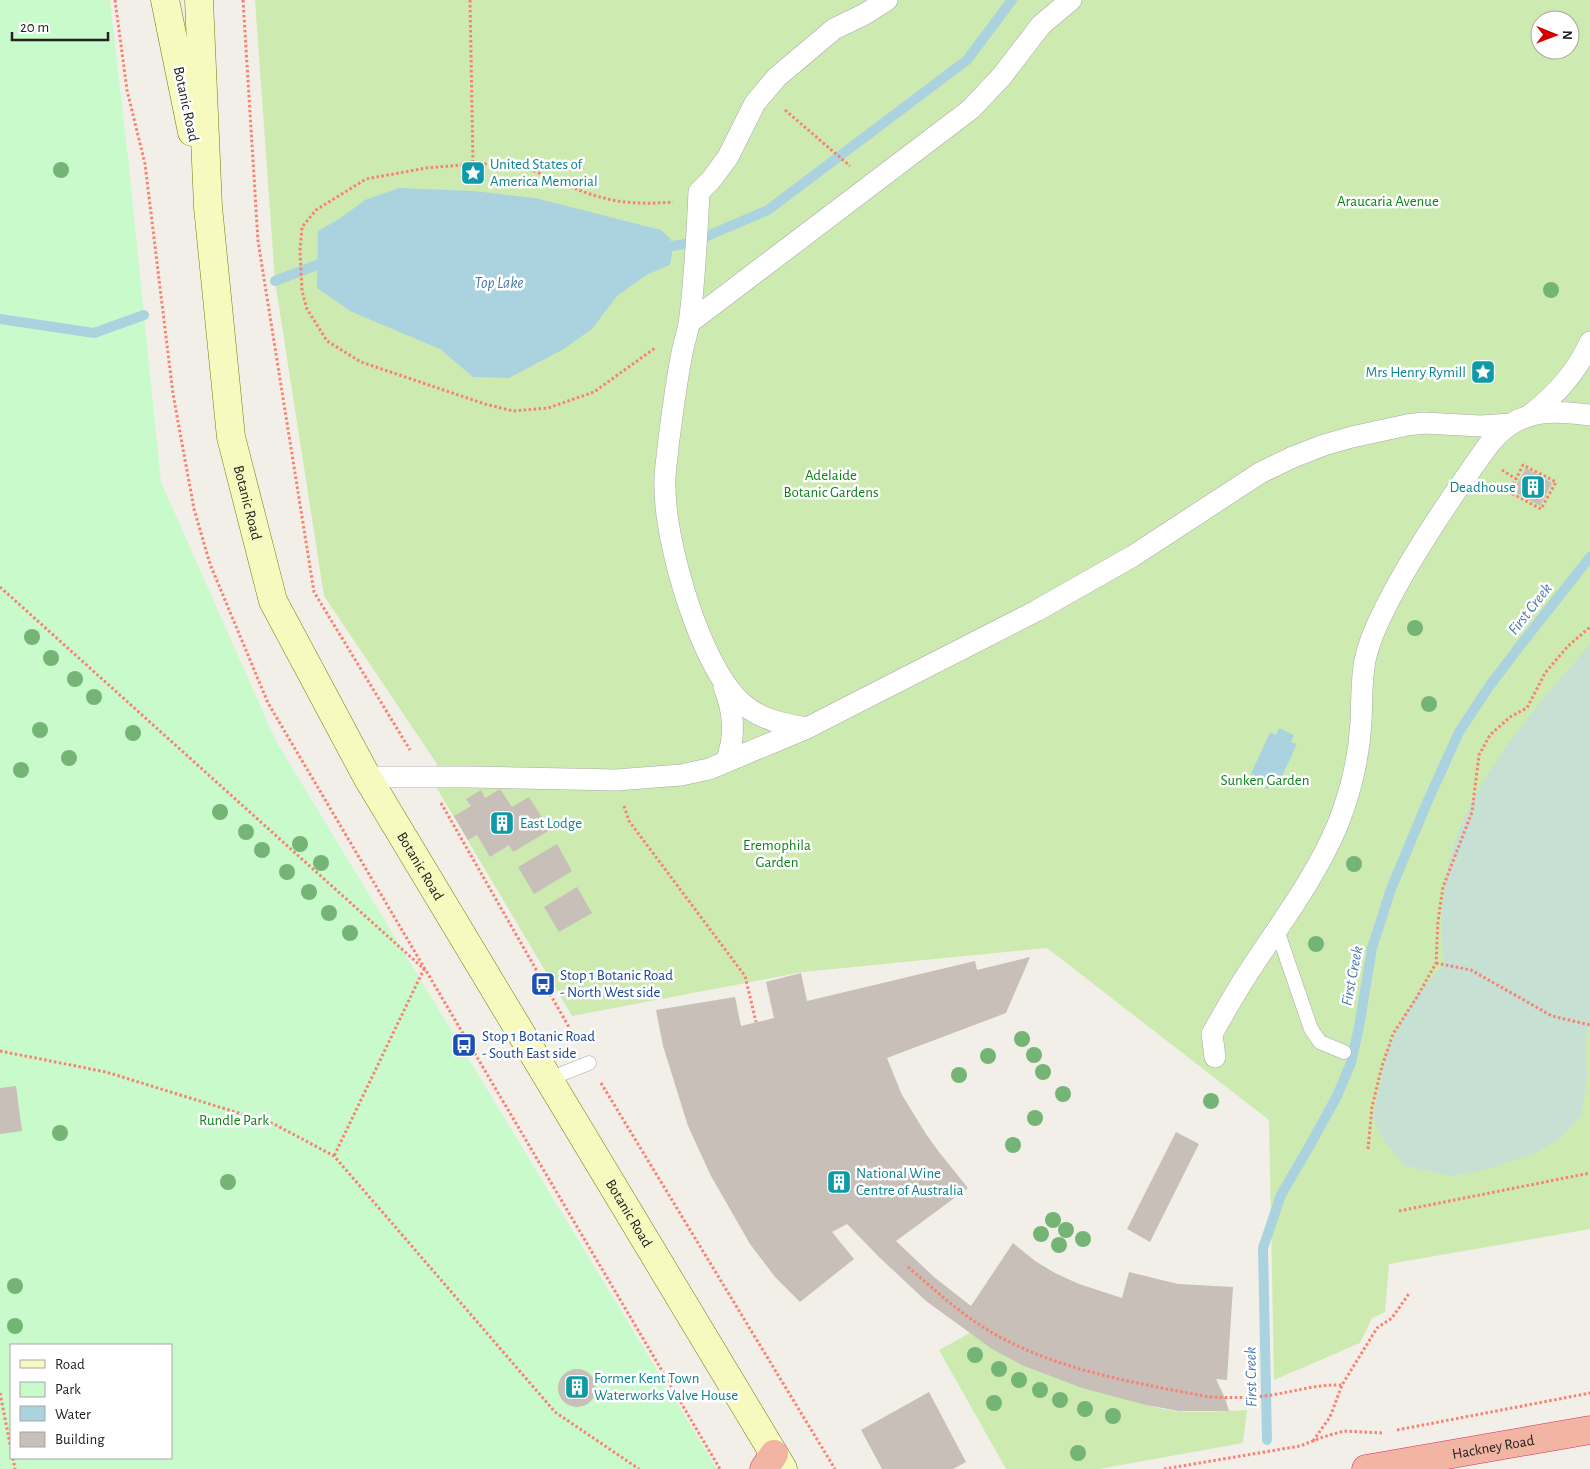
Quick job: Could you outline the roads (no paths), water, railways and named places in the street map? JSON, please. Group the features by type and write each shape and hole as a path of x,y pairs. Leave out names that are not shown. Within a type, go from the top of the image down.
{"highway":[{"name":"Hackney Road","path":"1366,1469 1416,1465 1590,1430"}],"main road":[{"name":"Botanic Road","path":"165,0 208,207"},
{"name":"Botanic Road","path":"200,0 208,207 231,437 273,601 367,777 548,1079 774,1464"}],"street":[{"path":"726,762 734,736 733,715 718,671 691,613 682,584 667,517 665,498 665,472 673,409 689,323 700,192 728,157 744,124 764,91 777,77 834,29 865,14 887,0"},
{"path":"689,323 971,109 1002,76 1041,25 1071,0"},
{"path":"1216,1057 1212,1034 1254,963 1307,886 1337,825 1355,772 1360,742 1362,674 1370,640 1378,620 1430,528 1495,437 1511,424 1531,414 1548,401 1572,375 1590,342"},
{"path":"1531,414 1544,412 1590,414"},
{"path":"367,777 468,776 616,780 681,775 709,769 807,728 1036,611 1132,556 1260,473 1293,457 1352,437 1407,425 1423,423 1481,426 1511,424"},
{"path":"718,671 732,693 751,710 783,724 807,728"}],"lane":[{"path":"1277,930 1311,1029 1320,1042 1344,1052"},
{"path":"548,1079 589,1063"}],"water":[{"name":"Top Lake","path":"399,188 474,191 535,198 661,230 670,238 672,253 670,265 648,274 617,296 592,329 562,350 509,378 473,377 440,349 352,312 317,288 318,231 339,219 365,200"},
{"path":"1279,728 1294,735 1291,742 1297,744 1277,787 1270,784 1268,789 1253,782 1256,776 1251,774 1270,732 1276,735"}],"waterway":[{"path":"659,251 672,246 691,243 768,210 967,60 1012,0"},
{"path":"275,281 330,260"},
{"path":"0,319 94,333 144,315"},
{"name":"First Creek","path":"1267,1440 1263,1248 1281,1195 1337,1096 1351,1063 1372,948 1391,889 1459,732 1488,688 1590,557"}],"place":[{"name":"United States of America Memorial","path":"473,173"},
{"name":"Mrs Henry Rymill","path":"1483,372"},
{"name":"Deadhouse","path":"1533,487"},
{"name":"East Lodge","path":"502,823"},
{"name":"Stop 1 Botanic Road - North West side","path":"543,984"},
{"name":"Stop 1 Botanic Road - South East side","path":"464,1045"},
{"name":"National Wine Centre of Australia","path":"839,1182"},
{"name":"Former Kent Town Waterworks Valve House","path":"577,1387"}],"park label":[{"name":"Araucaria Avenue","path":"1388,201"},
{"name":"Adelaide Botanic Gardens","path":"831,484"},
{"name":"Sunken Garden","path":"1265,780"},
{"name":"Eremophila Garden","path":"777,854"},
{"name":"Rundle Park","path":"234,1120"}]}
